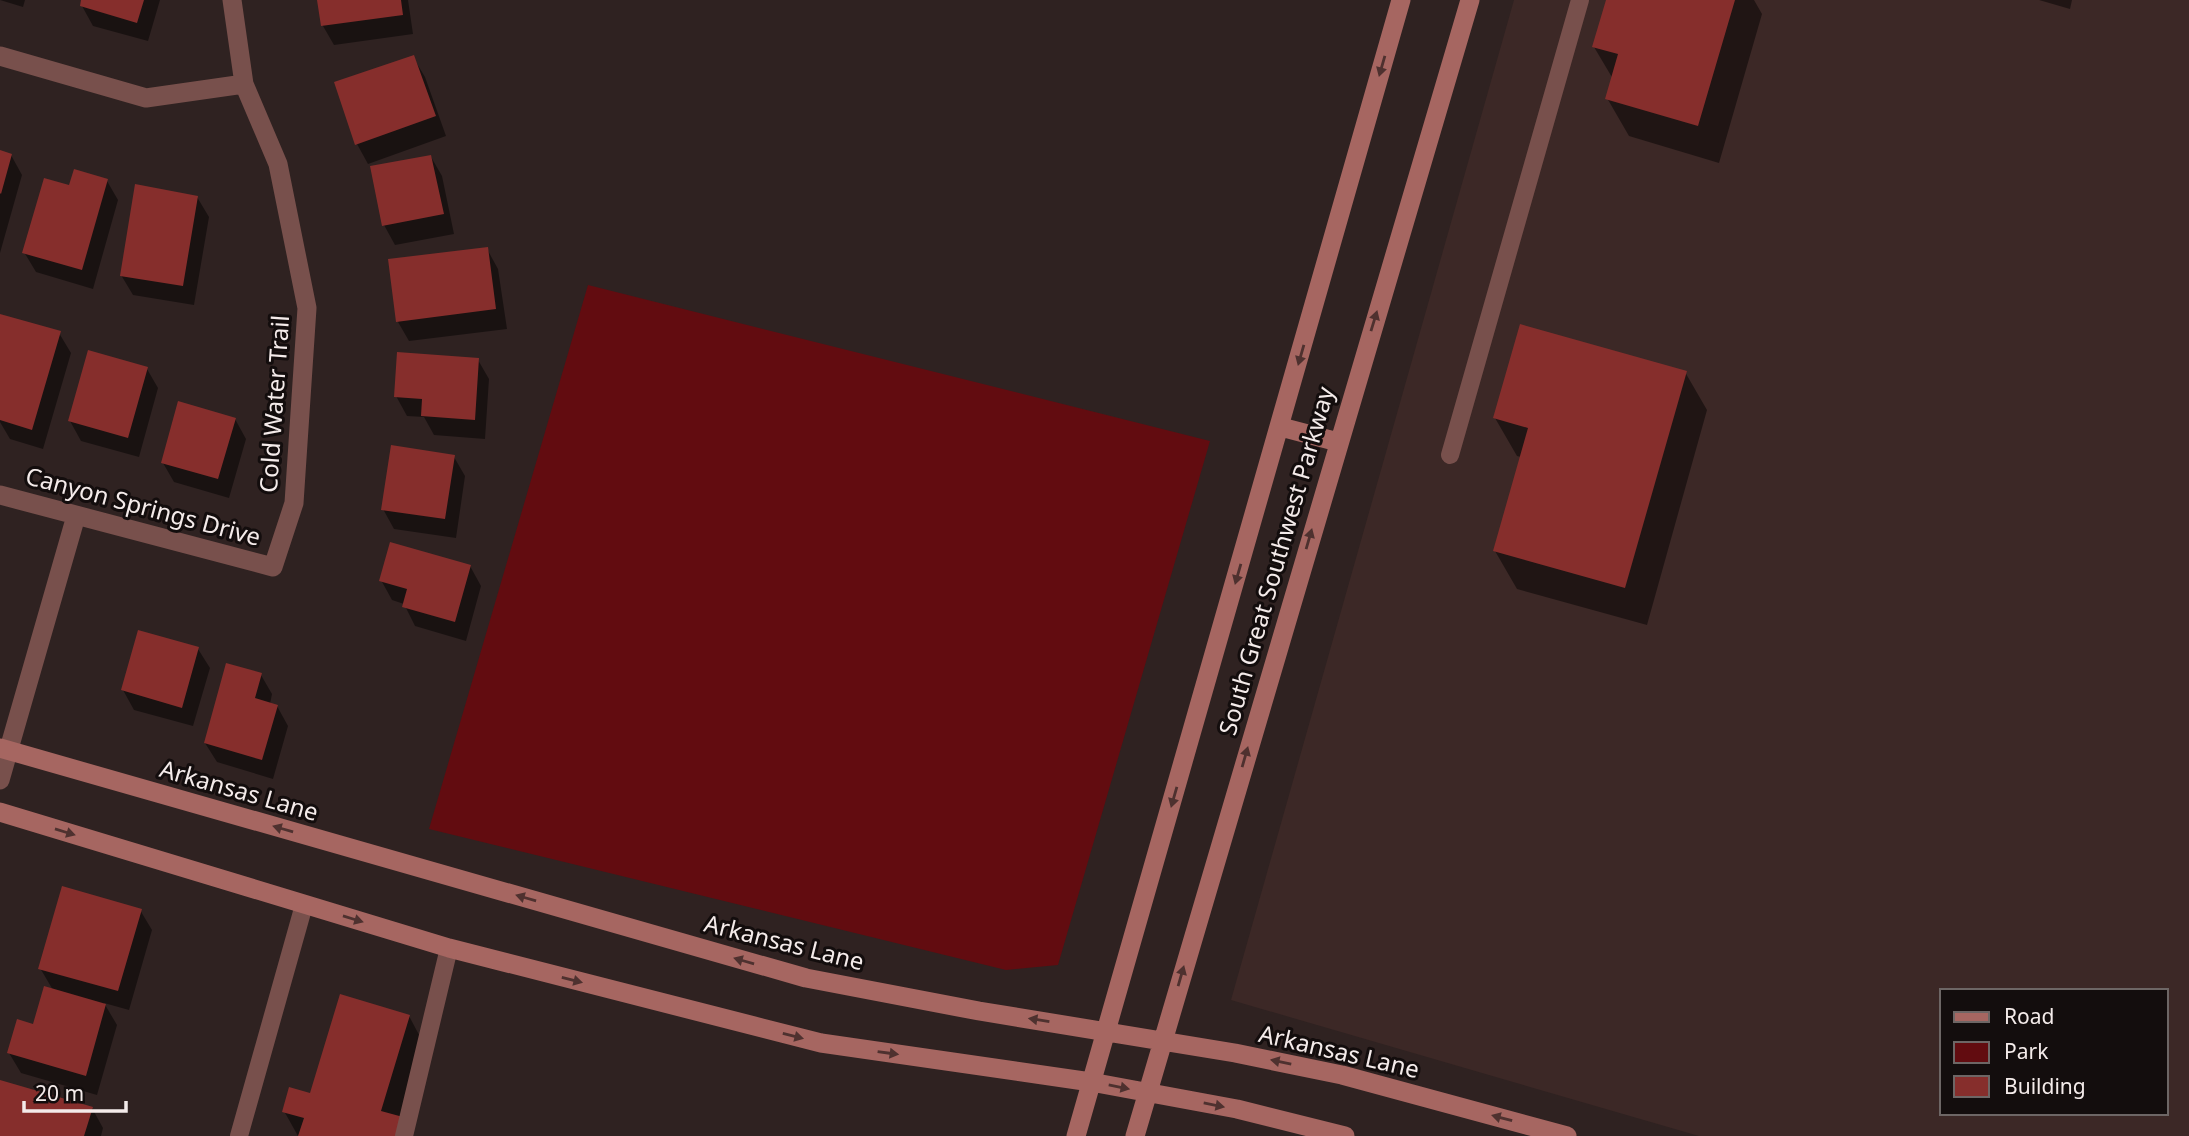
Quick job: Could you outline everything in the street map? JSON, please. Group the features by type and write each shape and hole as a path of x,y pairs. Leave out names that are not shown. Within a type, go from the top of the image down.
{"main road":[{"name":"South Great Southwest Parkway","path":"1076,1136 1401,0"},
{"name":"South Great Southwest Parkway","path":"1135,1136 1470,0"},
{"path":"1281,427 1338,442"},
{"name":"Arkansas Lane","path":"4,749 806,978 1342,1075 1567,1136"},
{"path":"0,812 449,948 821,1043 1091,1082 1237,1109 1345,1136"}],"street":[{"name":"Cold Water Trail","path":"232,0 244,84 278,164 307,308 294,503 273,567"},
{"path":"0,56 146,98 244,84"},
{"name":"Canyon Springs Drive","path":"0,495 273,567"},
{"path":"0,780 4,749 76,516"}],"lane":[{"path":"1450,455 1580,0"},
{"path":"239,1136 304,905"},
{"path":"404,1136 449,948"}],"shaded area":[{"path":"1514,0 2189,0 2189,1136 1699,1136 1231,1000"}],"green space":[{"path":"588,285 1210,441 1058,965 1006,970 429,829"}],"building":[{"path":"81,0 144,0 137,23 80,6"},
{"path":"317,0 401,0 403,15 321,26"},
{"path":"1606,0 1735,0 1698,126 1605,99 1618,54 1592,47"},
{"path":"414,55 436,116 355,145 334,82"},
{"path":"0,150 12,154 1,194 0,193"},
{"path":"431,155 444,214 382,226 370,166"},
{"path":"74,169 108,179 82,270 22,253 44,178 69,185"},
{"path":"135,184 198,196 183,286 120,276"},
{"path":"488,247 496,309 396,322 388,259"},
{"path":"0,314 61,331 32,430 0,420"},
{"path":"1520,324 1687,371 1625,588 1493,551 1528,428 1493,418"},
{"path":"88,350 148,367 128,438 68,421"},
{"path":"397,352 479,358 475,420 421,416 422,399 394,397"},
{"path":"178,401 236,418 218,479 161,463"},
{"path":"391,445 455,455 445,519 381,510"},
{"path":"390,542 471,565 455,622 402,607 407,589 379,581"},
{"path":"138,630 199,647 182,708 121,690"},
{"path":"226,663 262,673 255,698 278,705 262,760 204,743"},
{"path":"62,886 142,909 118,991 38,969"},
{"path":"44,986 106,1004 86,1076 7,1053 17,1019 33,1024"},
{"path":"340,994 410,1015 381,1111 403,1117 397,1136 298,1136 304,1118 282,1112 289,1087 310,1093"},
{"path":"0,1080 93,1107 84,1136 0,1136"}]}
